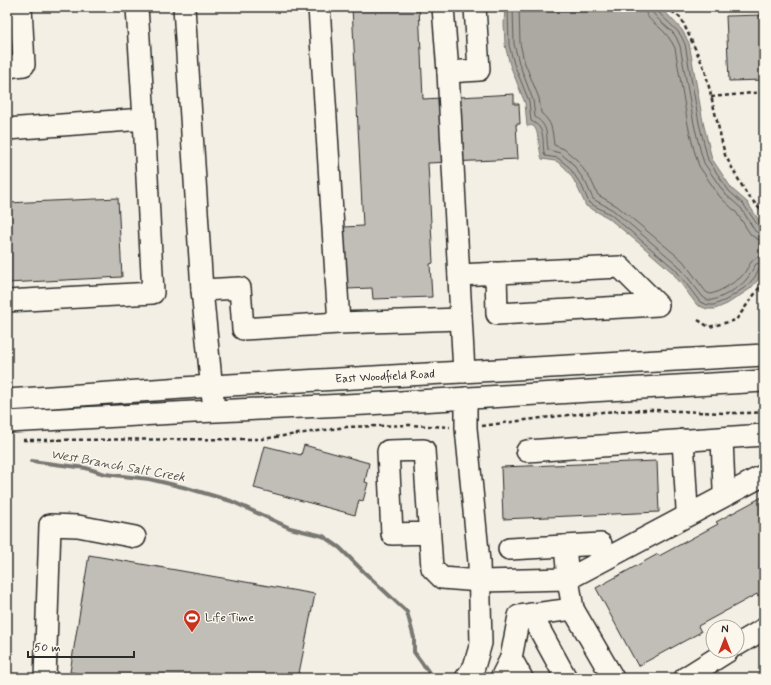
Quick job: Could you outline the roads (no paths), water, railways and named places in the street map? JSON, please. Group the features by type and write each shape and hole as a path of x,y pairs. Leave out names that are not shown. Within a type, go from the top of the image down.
{"street":[{"path":"7,67 24,65 21,7"},
{"path":"7,301 153,294 137,7"},
{"path":"184,7 202,290 214,411"},
{"path":"319,7 339,323"},
{"path":"443,7 448,72 464,372"},
{"path":"448,72 479,70 475,7"},
{"path":"7,129 144,119"},
{"path":"459,275 496,273 620,267 658,305 496,314 496,273"},
{"path":"202,290 240,288 243,329 339,323 461,319"},
{"name":"East Woodfield Road","path":"7,400 212,386 764,356"},
{"path":"7,422 366,404 764,381"},
{"path":"466,398 466,428 479,562 481,643 474,667 466,678"},
{"path":"527,451 764,435"},
{"path":"722,438 724,489"},
{"path":"683,440 687,509"},
{"path":"429,533 432,568 442,578 480,580 568,579 764,474"},
{"path":"46,678 50,525 78,526 135,537"},
{"path":"509,550 601,544"},
{"path":"565,546 568,579 574,609 613,678"},
{"path":"501,678 511,658 520,616 574,609"},
{"path":"530,614 566,678"},
{"path":"745,641 764,629"},
{"path":"511,658 522,678"},
{"path":"685,678 715,659"}],"water":[{"path":"505,7 658,7 682,30 689,43 703,122 712,159 732,189 747,202 764,228 764,267 758,280 750,289 727,304 715,309 707,309 697,305 672,272 607,217 586,206 578,187 565,168 555,161 542,159 537,131 532,126 527,126 525,103 510,65 505,45"}],"waterway":[{"name":"West Branch Salt Creek","path":"31,461 86,468 105,474 149,479 187,488 231,501 290,528 323,536 340,548 407,612 414,638 414,652 430,674"}],"place":[{"name":"Life Time","path":"192,633"}]}
